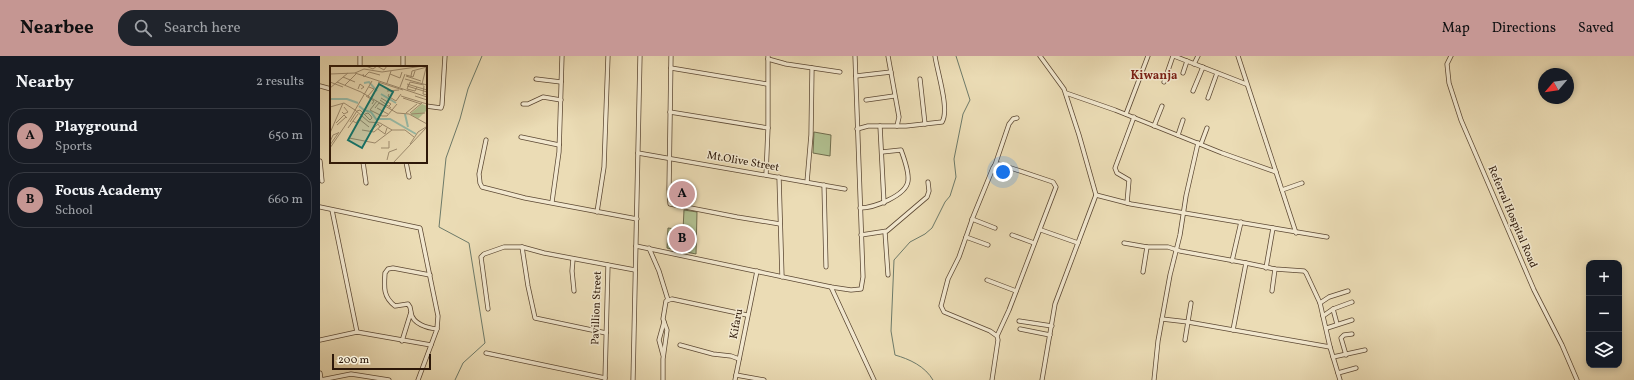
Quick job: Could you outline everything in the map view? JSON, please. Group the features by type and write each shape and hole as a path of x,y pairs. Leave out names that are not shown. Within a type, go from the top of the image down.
{"street":[{"path":"427,106 438,109 441,108 446,56"},
{"path":"552,202 560,145 562,56"},
{"path":"597,212 604,167 608,56"},
{"path":"633,380 640,56"},
{"path":"671,56 669,158 669,199 671,205 780,224"},
{"path":"636,246 832,287 851,290 861,289 863,283 855,56"},
{"path":"888,56 899,117 897,126"},
{"path":"857,129 864,127 942,122 945,114 942,88 935,56"},
{"path":"1040,56 1066,93 1096,195 1058,293 1042,380"},
{"path":"1126,114 1148,56"},
{"path":"1164,82 1174,56 1246,84"},
{"path":"1194,64 1198,56"},
{"path":"1238,56 1296,233"},
{"name":"Referral Hospital Road","path":"1451,56 1448,64 1448,83 1461,120 1531,283 1562,345 1577,380"},
{"path":"766,175 768,128 768,57 786,64 840,72"},
{"path":"1183,72 1187,61"},
{"path":"1193,91 1203,67"},
{"path":"671,68 767,84"},
{"path":"807,182 811,135 812,68"},
{"path":"856,76 891,72"},
{"path":"1208,98 1217,73"},
{"path":"536,79 561,82"},
{"path":"920,79 925,124"},
{"path":"320,86 330,88"},
{"path":"1066,93 1134,117 1199,144 1276,172"},
{"path":"866,100 894,96"},
{"path":"523,104 528,104 543,97 561,100"},
{"path":"1154,126 1162,106"},
{"path":"670,112 768,128"},
{"path":"1127,204 1129,180 1117,173 1116,168 1134,117"},
{"path":"997,336 990,331 947,313 941,308 941,302 972,219 995,165 1009,124 1013,119 1017,118"},
{"path":"1178,135 1183,120"},
{"path":"880,126 884,202"},
{"path":"1154,380 1170,275 1177,250 1183,214 1199,144 1207,128"},
{"path":"521,137 560,145"},
{"path":"486,140 479,174 482,187 525,198 637,219"},
{"path":"860,208 875,206 884,202 904,187 908,180 901,150 882,152"},
{"name":"Mt.Olive Street","path":"638,153 845,189"},
{"path":"320,161 322,181"},
{"path":"363,163 366,182"},
{"path":"406,163 409,177"},
{"path":"992,380 998,340 997,336 1009,310 1034,243 1041,230 1042,222 1056,187 1055,183 1004,165 995,165"},
{"path":"779,177 782,277"},
{"path":"861,235 886,232 927,197 929,191 928,182"},
{"path":"1282,190 1302,183"},
{"path":"824,185 826,267"},
{"path":"1096,195 1127,204 1327,237"},
{"path":"320,207 419,228 438,316 437,329 418,380"},
{"path":"332,210 358,332"},
{"path":"972,219 995,228"},
{"path":"1232,261 1240,222"},
{"path":"1266,268 1273,228"},
{"path":"1041,230 1078,244"},
{"path":"886,232 888,276"},
{"path":"1012,235 1034,243"},
{"path":"966,237 988,245"},
{"path":"1124,243 1148,247 1168,247 1266,268 1304,271 1320,303 1327,328 1330,347 1340,380"},
{"path":"488,309 481,256 484,254 504,247 522,247 544,253 608,265"},
{"path":"522,247 535,318 606,333"},
{"path":"1143,272 1148,247"},
{"path":"649,248 658,266 668,300 666,301 664,322 659,340 663,358"},
{"path":"573,259 572,271 574,291"},
{"path":"1232,330 1246,264"},
{"name":"Pavillion Street","path":"605,379 608,265 635,270"},
{"path":"430,275 394,268 386,271 385,288 388,299 395,306 408,304 412,318 417,323 437,329"},
{"path":"1272,291 1275,269"},
{"name":"Kifaru","path":"735,380 757,271"},
{"path":"987,280 1016,291"},
{"path":"832,287 874,380"},
{"path":"1320,303 1329,297 1348,291"},
{"path":"668,300 748,315"},
{"path":"1323,316 1334,309 1352,302"},
{"path":"1185,340 1191,303"},
{"path":"1334,309 1337,324"},
{"path":"402,341 411,312"},
{"path":"1162,320 1188,322 1330,347"},
{"path":"1327,328 1352,320"},
{"path":"1019,321 1052,326"},
{"path":"663,380 663,358 667,330 664,322"},
{"path":"1020,329 1050,334"},
{"path":"320,340 358,332 431,345"},
{"path":"1346,355 1341,338 1344,335 1352,334"},
{"path":"680,345 739,359"},
{"path":"1333,357 1366,350"},
{"path":"486,354 605,379"},
{"path":"1338,374 1356,368"},
{"path":"320,373 321,380 351,374 389,380"},
{"path":"736,375 764,380"}],"green space":[{"path":"814,132 831,135 830,156 813,153"},
{"path":"677,185 691,187 691,205 676,203 673,199"},
{"path":"684,210 697,212 696,254 667,248 668,228 683,230"}],"waterway":[{"path":"455,380 463,363 485,343 469,243 439,227 446,158 460,119 468,89 482,56"},
{"path":"933,380 921,367 895,355 891,331 894,260 910,242 925,234 932,228 945,202 950,196 956,177 954,159 963,114 970,100 956,56"}],"place":[{"name":"Playground","path":"682,194"},
{"name":"Focus Academy","path":"682,239"}],"district":[{"name":"Kiwanja","path":"1154,76"}]}
